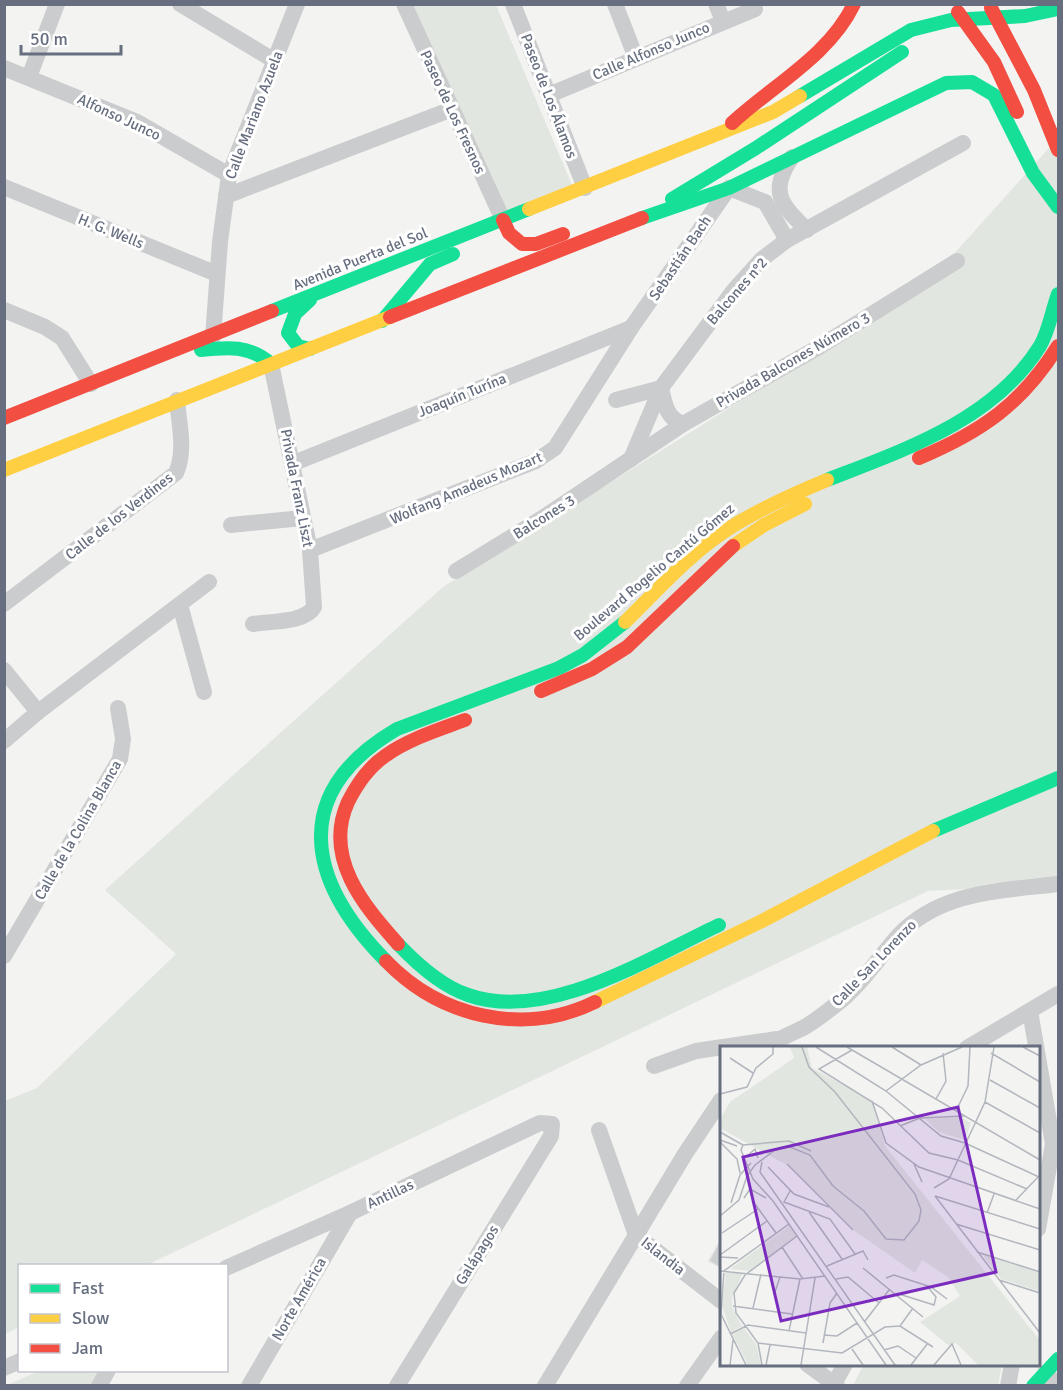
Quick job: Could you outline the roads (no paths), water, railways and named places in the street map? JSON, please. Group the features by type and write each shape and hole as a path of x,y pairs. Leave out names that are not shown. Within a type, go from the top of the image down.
{"main road":[{"path":"727,128 749,106 834,37 850,17 854,4"},
{"path":"951,4 980,38 1003,79 1053,186 1059,206"},
{"path":"989,4 1034,90 1059,150"},
{"name":"Avenida Puerta del Sol","path":"4,418 213,337 384,267 511,227 585,188 727,128 773,112 911,30 951,20 1025,16 1059,9"},
{"path":"936,38 1058,23"},
{"path":"665,209 669,201 915,45"},
{"path":"4,470 665,209 729,188 946,83 974,81 985,86 994,94 1033,173 1059,206"},
{"path":"1034,90 1050,96"},
{"path":"575,207 580,203 585,188"},
{"path":"381,322 430,264 511,227 516,240 528,244 566,233 585,231 602,234"},
{"path":"384,267 401,276 406,291"},
{"name":"Boulevard Rogelio Cantú Gómez","path":"1059,294 1043,339 1028,364 978,412 945,430 814,483 753,512 722,533 597,644 561,668 409,723 379,739 353,760 332,791 323,818 320,847 325,873 344,912 376,953 417,988 456,1010 484,1017 519,1020 558,1014 587,1005 762,921 946,824 1059,778"},
{"path":"310,350 298,346 288,333 295,314 315,295"},
{"name":"Boulevard Rogelio Cantú Gómez","path":"526,697 569,681 601,664 636,639 725,552 762,526 802,505 955,444 1020,399 1041,376 1059,346"},
{"path":"162,356 243,347 264,356 271,364"},
{"path":"955,444 970,444 983,438 1036,400"},
{"path":"482,713 438,729 390,753 367,771 350,798 341,822 339,843 344,869 374,913 423,968 455,990 487,1001 517,1002 580,989 780,895"},
{"path":"983,794 1059,764"},
{"path":"1039,1379 1059,1359"}],"street":[{"path":"29,77 57,4"},
{"path":"180,4 275,61"},
{"name":"Calle Mariano Azuela","path":"213,337 230,175 297,4"},
{"name":"Paseo de Los Fresnos","path":"404,4 452,109 511,227"},
{"name":"Paseo de Los Álamos","path":"513,4 585,188"},
{"path":"615,4 636,58"},
{"path":"716,4 723,21"},
{"name":"Calle Alfonso Junco","path":"549,95 755,9"},
{"name":"Alfonso Junco","path":"4,68 137,122 230,175"},
{"path":"226,196 452,109"},
{"name":"Balcones n°2","path":"631,460 661,388 734,290 762,259 787,240 963,143"},
{"path":"787,240 772,198 792,157"},
{"name":"H. G. Wells","path":"4,187 218,274"},
{"path":"729,188 772,198 807,230"},
{"name":"Sebastián Bach","path":"631,328 729,188"},
{"name":"Privada Balcones Número 3","path":"631,460 683,424 819,347 957,261"},
{"path":"4,310 45,327 62,338 91,384"},
{"name":"Joaquín Turína","path":"294,463 631,328"},
{"name":"Wolfang Amadeus Mozart","path":"310,550 536,461 555,448 631,328"},
{"name":"Privada Franz Liszt","path":"253,624 311,613 314,598 310,550 294,463 271,364"},
{"path":"616,400 661,388 668,414 673,421 683,424"},
{"name":"Calle de los Verdines","path":"4,604 176,473 182,448 177,400"},
{"name":"Balcones 3","path":"456,572 631,460"},
{"path":"231,525 303,518"},
{"path":"7,741 38,712 209,582"},
{"path":"180,605 204,692"},
{"path":"4,670 38,712"},
{"name":"Calle de la Colina Blanca","path":"6,950 120,759 123,739 118,708"},
{"name":"Calle San Lorenzo","path":"750,1046 772,1044 805,1027 846,997 899,935 920,915 947,902 981,894 1059,884"},
{"path":"970,1046 1059,994"},
{"path":"1030,1011 1037,1046"},
{"name":"Calle San Lorenzo","path":"654,1066 696,1051 720,1049"},
{"path":"1039,1056 1056,1142 1039,1224"},
{"path":"545,1386 720,1102"},
{"name":"Antillas","path":"228,1267 350,1213 540,1123 552,1124"},
{"name":"Galápagos","path":"397,1386 551,1136 552,1124"},
{"name":"Islandia","path":"599,1130 636,1235 720,1300"},
{"path":"1039,1152 1056,1142"},
{"name":"Norte América","path":"249,1386 350,1213"},
{"path":"687,1386 720,1339"},
{"path":"4,1368 18,1362"},
{"path":"808,1366 834,1385 844,1366"},
{"path":"1008,1386 1012,1366"},
{"path":"99,1386 107,1372"},
{"path":"1039,1379 1059,1385"}]}
